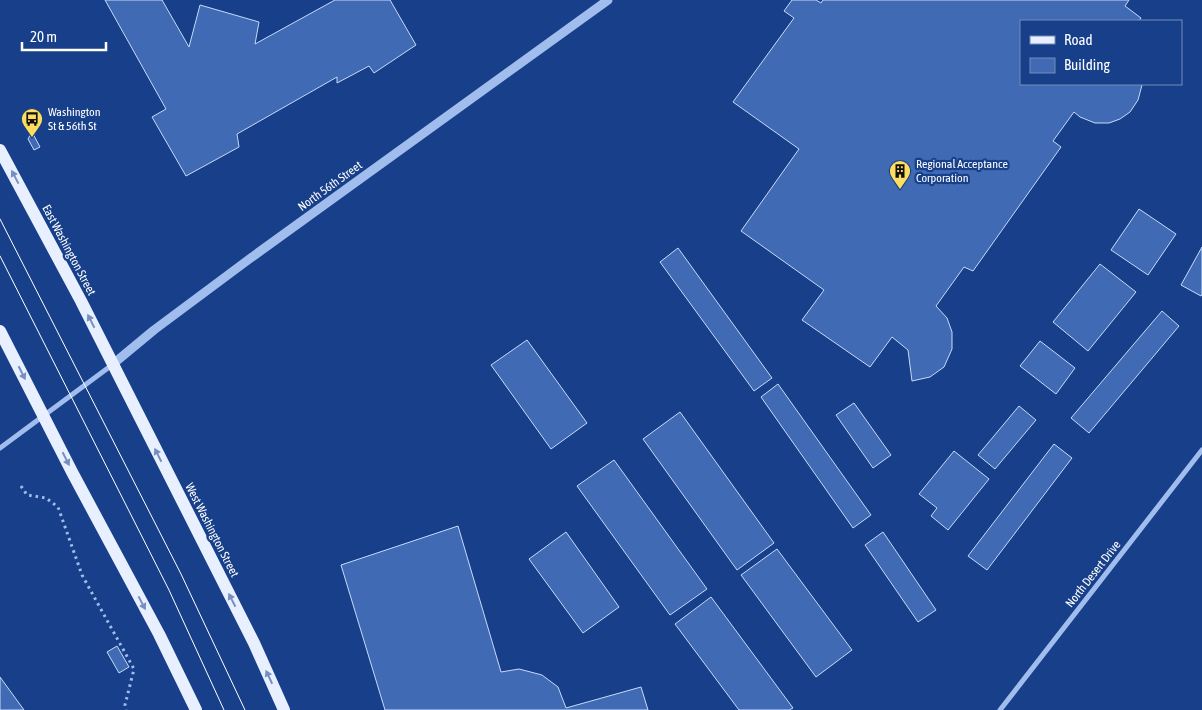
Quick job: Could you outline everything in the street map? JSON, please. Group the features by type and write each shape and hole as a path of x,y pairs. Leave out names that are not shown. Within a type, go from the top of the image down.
{"main road":[{"name":"East Washington Street","path":"0,150 113,364"},
{"path":"0,331 196,710"},
{"name":"West Washington Street","path":"113,364 254,643 284,710"}],"street":[{"name":"North 56th Street","path":"0,448 248,260 608,0"},
{"name":"North Desert Drive","path":"1000,710 1202,450"}],"path":[{"path":"21,486 27,495 46,498 58,507 82,575 134,669 125,705 126,710"}],"building":[{"path":"105,0 162,0 189,47 200,5 259,22 255,44 335,0 390,0 416,45 374,73 369,66 337,83 337,77 237,134 239,147 186,176 152,117 166,109"},
{"name":"Regional Acceptance Corporation","path":"792,0 816,0 821,3 823,0 1129,0 1125,6 1141,18 1140,20 1020,20 1020,85 1142,85 1138,100 1130,112 1120,119 1109,123 1095,123 1080,117 1074,112 1053,141 1061,147 973,271 964,267 936,306 947,318 952,332 952,349 944,367 930,377 912,381 908,350 892,337 870,367 802,320 824,290 741,231 799,149 733,102 794,18 784,11"},
{"path":"32,132 40,147 34,150 28,139"},
{"path":"1139,209 1176,234 1148,275 1111,250"},
{"path":"1202,247 1202,294 1201,296 1181,285"},
{"path":"678,248 772,378 754,391 660,262"},
{"path":"1100,264 1136,292 1088,351 1053,322"},
{"path":"1162,311 1179,326 1089,433 1071,418"},
{"path":"527,340 587,423 551,449 491,365"},
{"path":"1040,341 1075,368 1056,394 1020,366"},
{"path":"778,384 871,515 853,528 761,397"},
{"path":"854,403 891,455 873,468 836,415"},
{"path":"1019,406 1036,420 995,469 978,455"},
{"path":"680,412 774,543 737,570 643,439"},
{"path":"1054,444 1072,458 987,570 968,556"},
{"path":"954,451 989,479 948,530 931,516 937,508 919,494"},
{"path":"614,460 707,589 670,615 577,486"},
{"path":"458,526 501,672 519,669 542,675 558,687 566,708 641,687 648,710 385,710 341,565"},
{"path":"566,532 619,607 583,633 529,559"},
{"path":"883,532 936,610 918,622 865,545"},
{"path":"777,549 852,650 816,677 741,575"},
{"path":"711,597 793,708 789,710 739,710 675,624"},
{"path":"117,646 129,667 119,673 107,652"},
{"path":"0,677 24,710 0,710"}],"tram line":[{"path":"0,219 181,574 245,710"},
{"path":"0,256 169,590 224,710"}],"place":[{"name":"Washington St & 56th St","path":"32,138"},
{"name":"Regional Acceptance Corporation","path":"900,190"}]}
